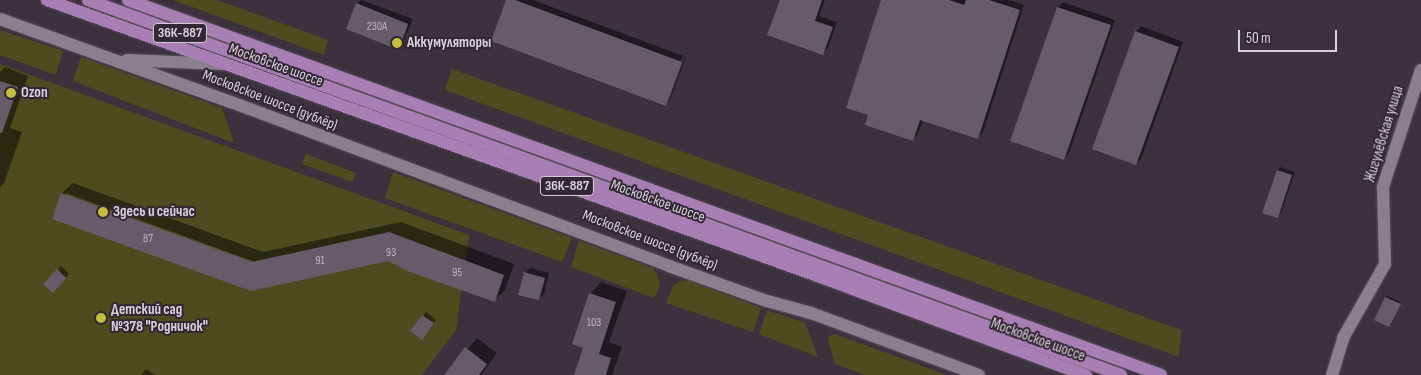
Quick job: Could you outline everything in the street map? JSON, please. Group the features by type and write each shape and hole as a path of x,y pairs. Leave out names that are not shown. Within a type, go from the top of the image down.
{"main road":[{"name":"Московское шоссе","path":"47,0 815,275 1086,375"},
{"name":"Московское шоссе","path":"88,0 1121,375"},
{"name":"Московское шоссе","path":"128,0 1161,375"}],"street":[{"name":"Московское шоссе (дублёр)","path":"0,19 114,59 678,269 767,301 811,313 978,375"},
{"name":"Московское шоссе (дублёр)","path":"114,59 273,66"},
{"name":"Жигулёвская улица","path":"1332,375 1343,338 1385,264 1383,187 1421,70"}],"shaded area":[{"path":"173,0 217,0 328,40 324,55"},
{"path":"0,30 63,51 56,75 0,55"},
{"path":"81,57 222,108 234,143 73,81"},
{"path":"0,64 469,235 456,330 422,375 0,375"},
{"path":"452,69 1181,330 1179,357 445,90"},
{"path":"306,154 356,173 352,182 302,164"},
{"path":"393,172 572,238 562,262 385,198"},
{"path":"579,241 653,268 658,276 660,285 654,298 571,267"},
{"path":"688,280 761,308 753,332 666,303 673,286 680,281"},
{"path":"767,310 805,323 818,357 759,334"},
{"path":"835,334 947,375 866,375 835,364 828,340 829,336"}],"building":[{"path":"506,0 515,0 682,62 666,106 491,41"},
{"path":"780,0 822,0 815,21 833,27 823,55 767,35"},
{"path":"881,0 949,0 964,5 966,0 989,0 1020,10 978,139 920,120 913,141 865,125 868,115 846,108"},
{"path":"356,3 408,24 399,50 346,29"},
{"path":"1057,7 1111,25 1064,160 1010,141"},
{"path":"1135,31 1179,47 1136,165 1092,149"},
{"path":"0,81 18,87 2,133 0,133"},
{"path":"1277,170 1292,175 1278,218 1262,213"},
{"path":"61,193 252,262 389,232 504,275 495,302 410,272 388,261 251,291 52,219"},
{"path":"57,269 66,278 53,293 43,284"},
{"path":"524,272 545,278 539,300 518,295"},
{"path":"589,293 616,302 599,354 611,358 606,375 574,375 583,348 572,344"},
{"path":"1385,297 1401,304 1389,327 1374,320"},
{"path":"422,315 434,323 422,340 410,331"},
{"path":"465,347 487,364 479,375 444,375"}],"place":[{"name":"Аккумуляторы","path":"397,43"},
{"name":"Ozon","path":"11,93"},
{"name":"Здесь и сейчас","path":"103,212"},
{"name":"Детский сад №378 \"Родничок\"","path":"101,318"}]}
